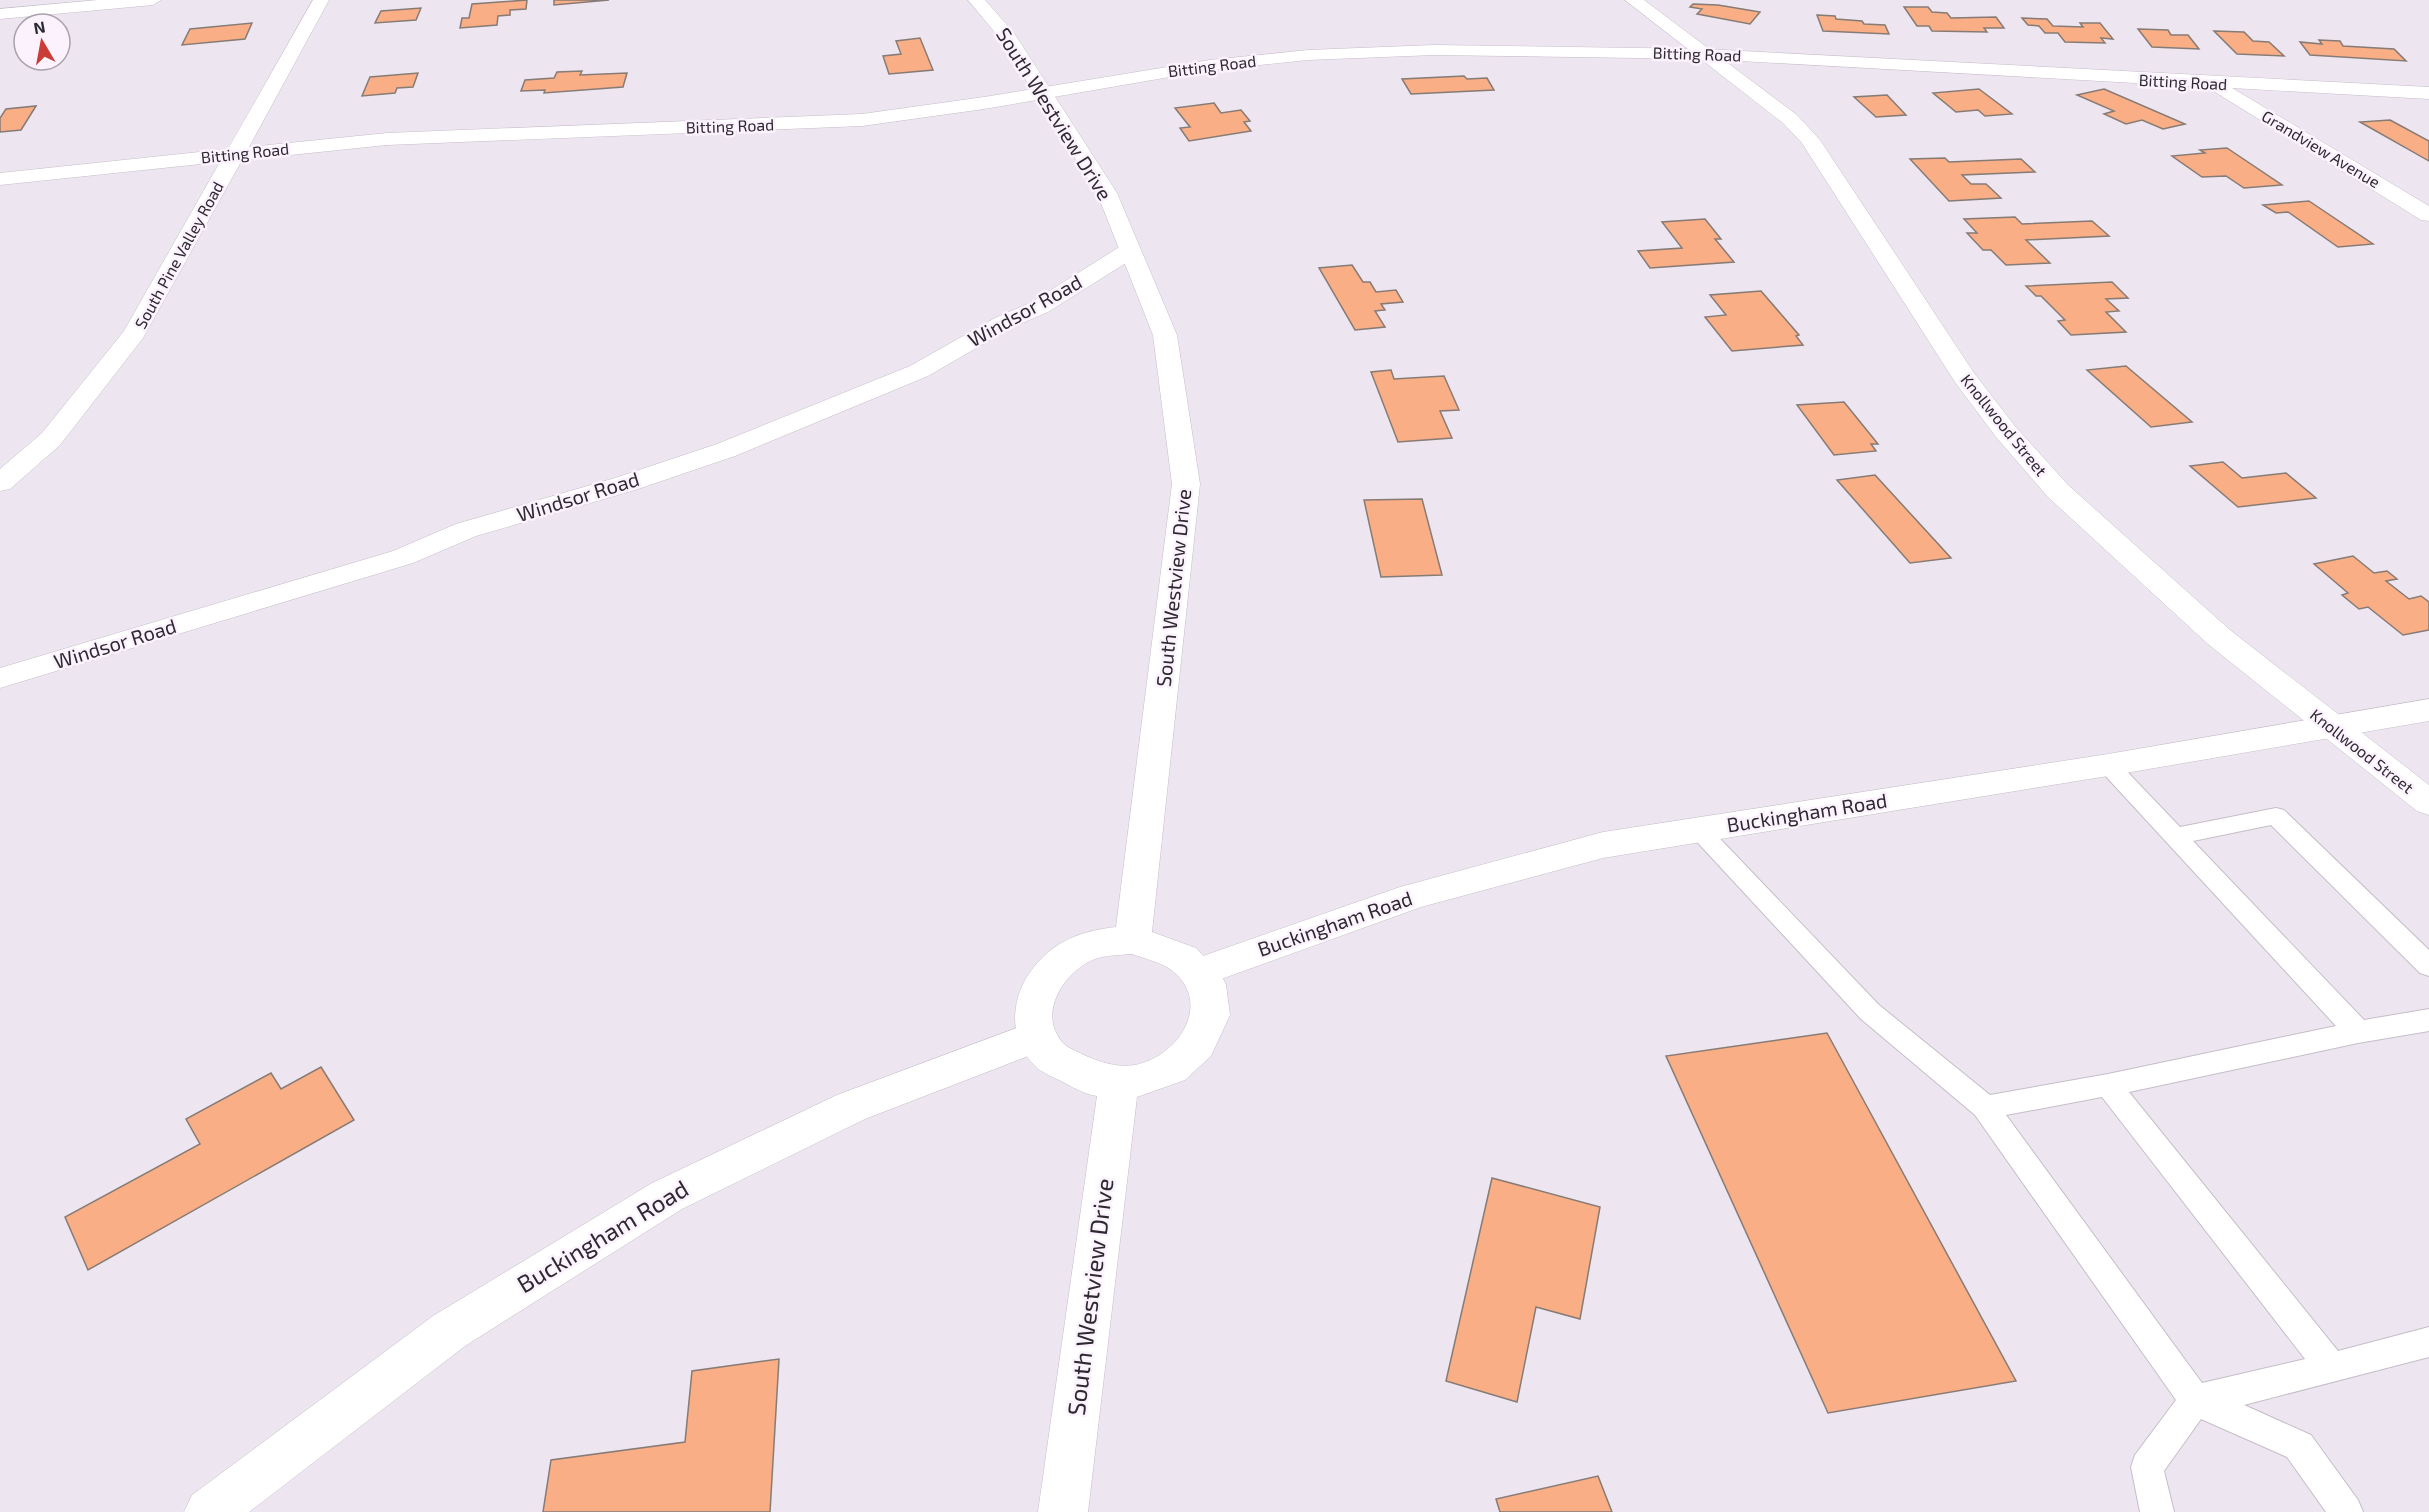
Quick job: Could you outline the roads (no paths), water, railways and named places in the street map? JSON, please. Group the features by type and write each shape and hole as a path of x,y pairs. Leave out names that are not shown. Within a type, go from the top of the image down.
{"street":[{"path":"0,14 153,0"},
{"name":"South Pine Valley Road","path":"0,483 51,439 135,333 321,0"},
{"name":"South Westview Drive","path":"976,0 1005,33 1107,193 1129,251 1166,335 1186,484 1133,940"},
{"name":"Knollwood Street","path":"1633,0 1790,119 1810,140 1964,376 2005,431 2058,491 2218,637 2429,803"},
{"name":"Bitting Road","path":"0,179 387,139 862,120 984,103 1041,91 1210,65 1308,55 1446,50 1704,54 2429,93"},
{"name":"Grandview Avenue","path":"2212,83 2429,215"},
{"name":"Windsor Road","path":"0,678 404,557 466,530 625,484 726,450 919,371 1003,323 1040,307 1129,251"},
{"name":"Buckingham Road","path":"1199,972 1413,896 1604,845 2108,765 2429,710"},
{"path":"1133,940 1160,945 1182,957 1199,972 1210,993 1211,1017 1202,1040 1185,1060 1159,1075 1129,1082 1098,1080 1070,1071 1049,1054 1038,1036 1032,1009 1040,986 1055,966 1078,951 1105,942 1133,940"},
{"name":"Buckingham Road","path":"209,1512 449,1331 667,1196 851,1107 1038,1036"},
{"name":"South Westview Drive","path":"1063,1512 1119,1081"}],"lane":[{"path":"2108,765 2358,1032"},
{"path":"2175,836 2276,816 2429,966"},
{"path":"1698,830 1870,1012 1985,1107 2195,1400 2299,1446 2346,1512"},
{"path":"1985,1107 2108,1085 2358,1032 2429,1020"},
{"path":"2108,1085 2331,1366"},
{"path":"2157,1512 2147,1467 2195,1400 2254,1388 2429,1342"}]}
